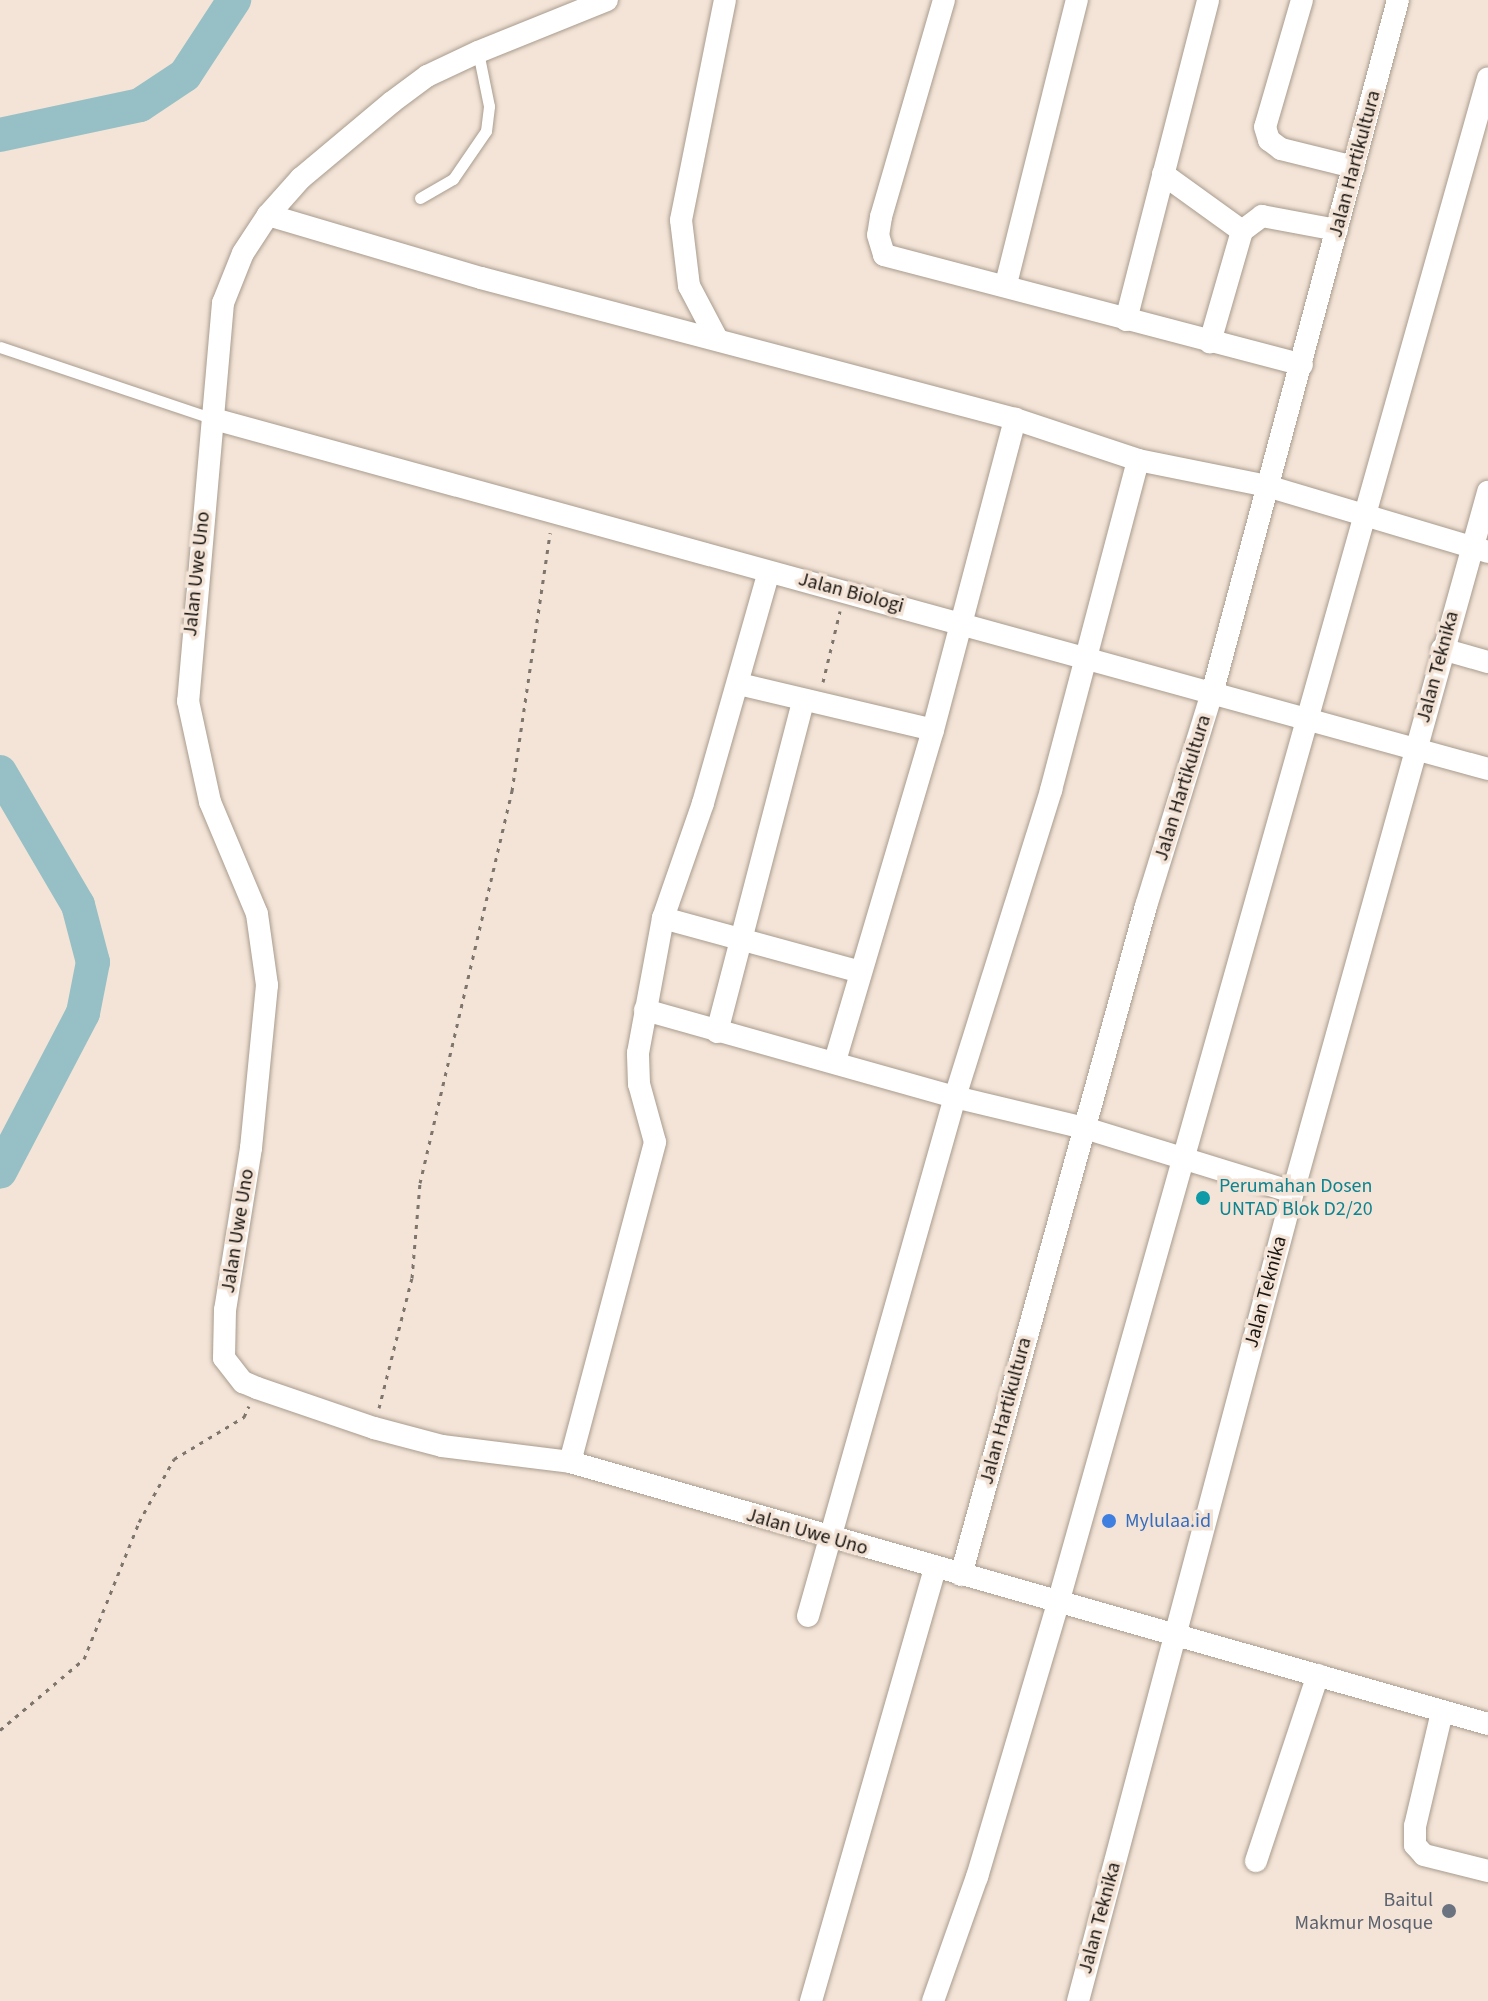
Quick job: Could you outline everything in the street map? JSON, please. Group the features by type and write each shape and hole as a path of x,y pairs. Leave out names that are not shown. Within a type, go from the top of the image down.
{"street":[{"name":"Jalan Uwe Uno","path":"607,0 427,76 392,102 301,178 268,215 243,253 223,303 214,419 197,558 188,701 205,787 264,942 266,1028 224,1327 224,1358 243,1382 374,1428 442,1446 570,1462 1173,1637 1488,1724"},
{"path":"717,339 689,286 681,220 725,0"},
{"path":"944,0 878,235 891,260 1006,284 1126,320 1302,365"},
{"path":"1006,284 1077,0"},
{"path":"1126,320 1208,0"},
{"path":"1302,0 1265,127 1269,140 1281,149 1354,167"},
{"name":"Jalan Hartikultura","path":"961,1575 1088,1129 1146,906 1213,690 1398,0"},
{"path":"933,2001 977,1877 1058,1603 1180,1156 1361,517 1409,368 1488,78"},
{"path":"1163,174 1242,231"},
{"path":"268,215 375,249 1015,419 1138,460 1267,486 1361,517 1480,549"},
{"path":"1210,342 1242,231 1262,216 1337,230"},
{"name":"Jalan Biologi","path":"214,419 769,572 1083,654 1488,769"},
{"path":"835,1061 963,623 1015,419"},
{"path":"808,1616 955,1097 1051,790 1083,654 1138,460"},
{"name":"Jalan Teknika","path":"1078,2001 1173,1637 1442,649 1480,549 1488,492"},
{"path":"570,1462 655,1142 639,1084 645,1010 663,918 739,684 769,572"},
{"path":"1442,649 1488,662"},
{"path":"739,684 933,730"},
{"path":"717,1032 743,939 744,911 811,703"},
{"path":"663,918 860,972"},
{"path":"645,1010 955,1097 1088,1129 1293,1192"},
{"path":"811,2001 935,1568"},
{"path":"1256,1861 1318,1675"},
{"path":"1442,1712 1415,1845 1424,1855 1488,1871"}],"lane":[{"path":"420,198 453,179 486,131 489,106 478,52"},
{"path":"0,347 214,419"}],"path":[{"path":"374,1428 412,1278 420,1183 512,791 553,510"},
{"path":"811,703 845,590"},
{"path":"0,1730 84,1659 139,1522 174,1459 244,1417 257,1388"}],"waterway":[{"path":"0,135 140,105 185,75 234,0"},
{"path":"0,772 78,905 93,962 83,1013 0,1172"}],"place":[{"name":"Perumahan Dosen UNTAD Blok D2/20","path":"1203,1198"},
{"name":"Mylulaa.id","path":"1109,1521"},
{"name":"Baitul Makmur Mosque","path":"1449,1911"}]}
